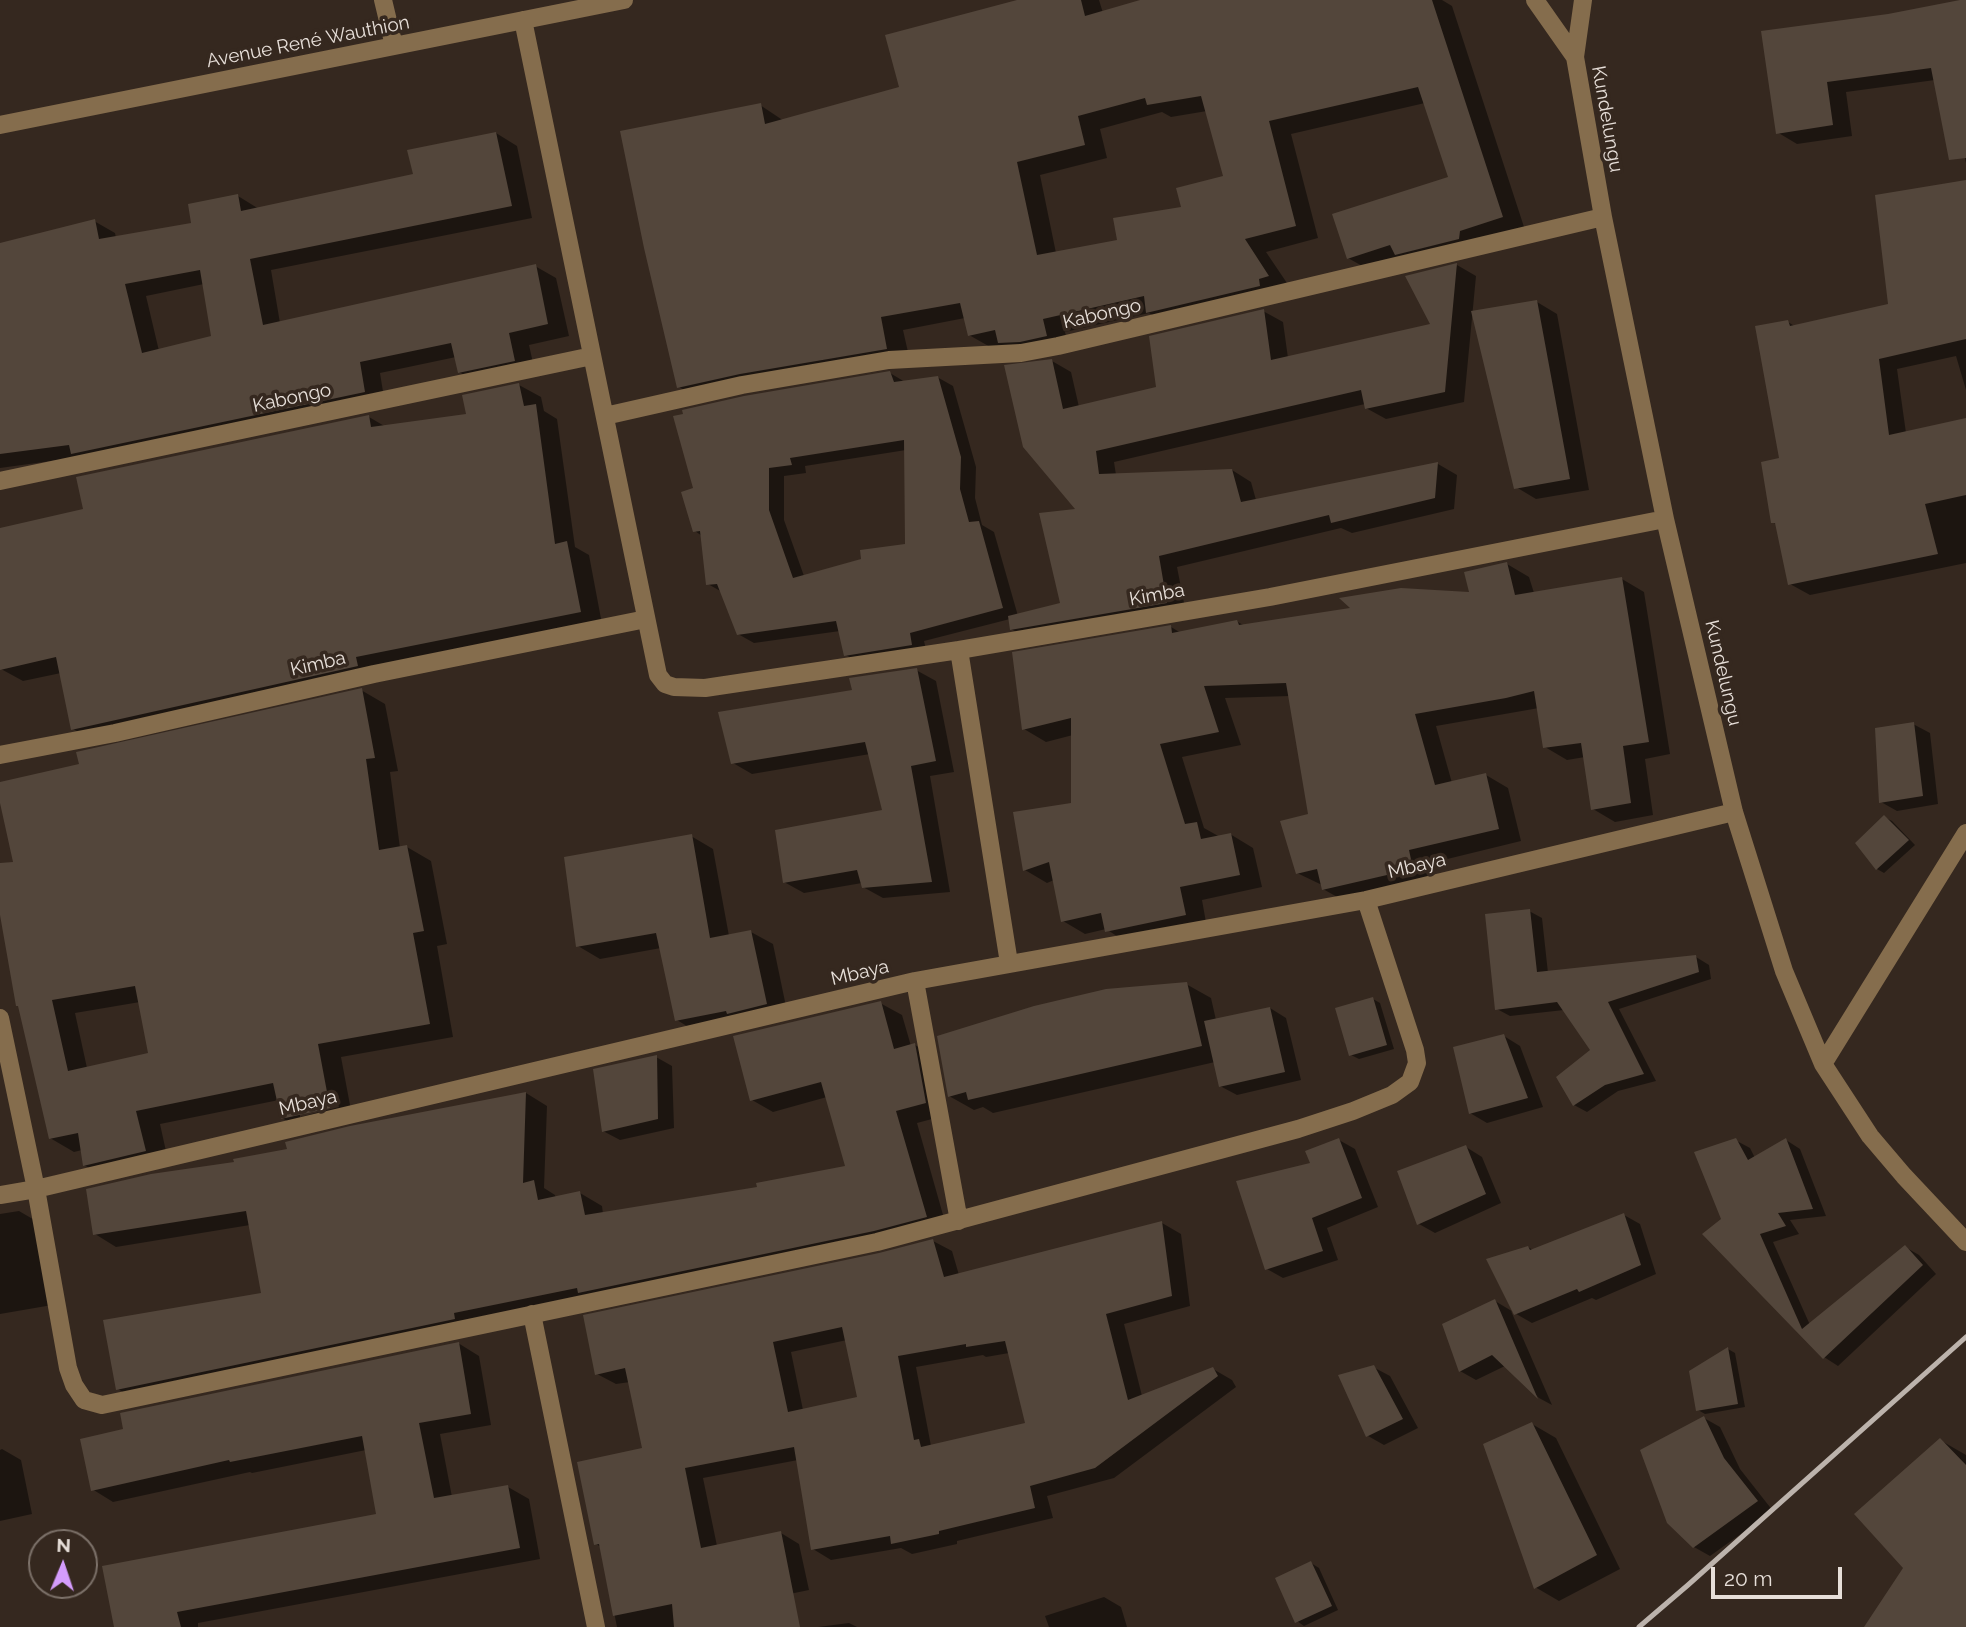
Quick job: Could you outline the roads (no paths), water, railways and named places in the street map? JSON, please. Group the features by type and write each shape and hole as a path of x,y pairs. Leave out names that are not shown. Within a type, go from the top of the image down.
{"street":[{"path":"383,0 394,46"},
{"name":"Avenue René Wauthion","path":"0,125 624,0"},
{"path":"1535,0 1575,57"},
{"path":"1575,57 1583,0"},
{"path":"523,20 646,618"},
{"name":"Kundelungu","path":"1575,57 1603,218 1665,519 1734,812 1784,971 1823,1064 1870,1136 1966,1241"},
{"name":"Kabongo","path":"605,416 741,385 889,360 1021,353 1058,346 1603,218"},
{"name":"Kabongo","path":"0,481 592,356"},
{"name":"Kimba","path":"0,755 115,733 398,668 646,618 658,676 665,684 674,687 705,688 959,650 1270,597 1665,519"},
{"path":"959,650 1009,963"},
{"name":"Mbaya","path":"0,1195 36,1189 915,981 1366,900 1734,812"},
{"path":"1823,1064 1966,833"},
{"path":"0,1018 36,1189 68,1368 78,1393 84,1400 110,1403 877,1242 1298,1129 1353,1111 1392,1095 1410,1082 1417,1063 1366,900"},
{"path":"915,981 959,1221"},
{"path":"533,1314 596,1627"}],"railway":[{"path":"1639,1627 1966,1337"}]}
